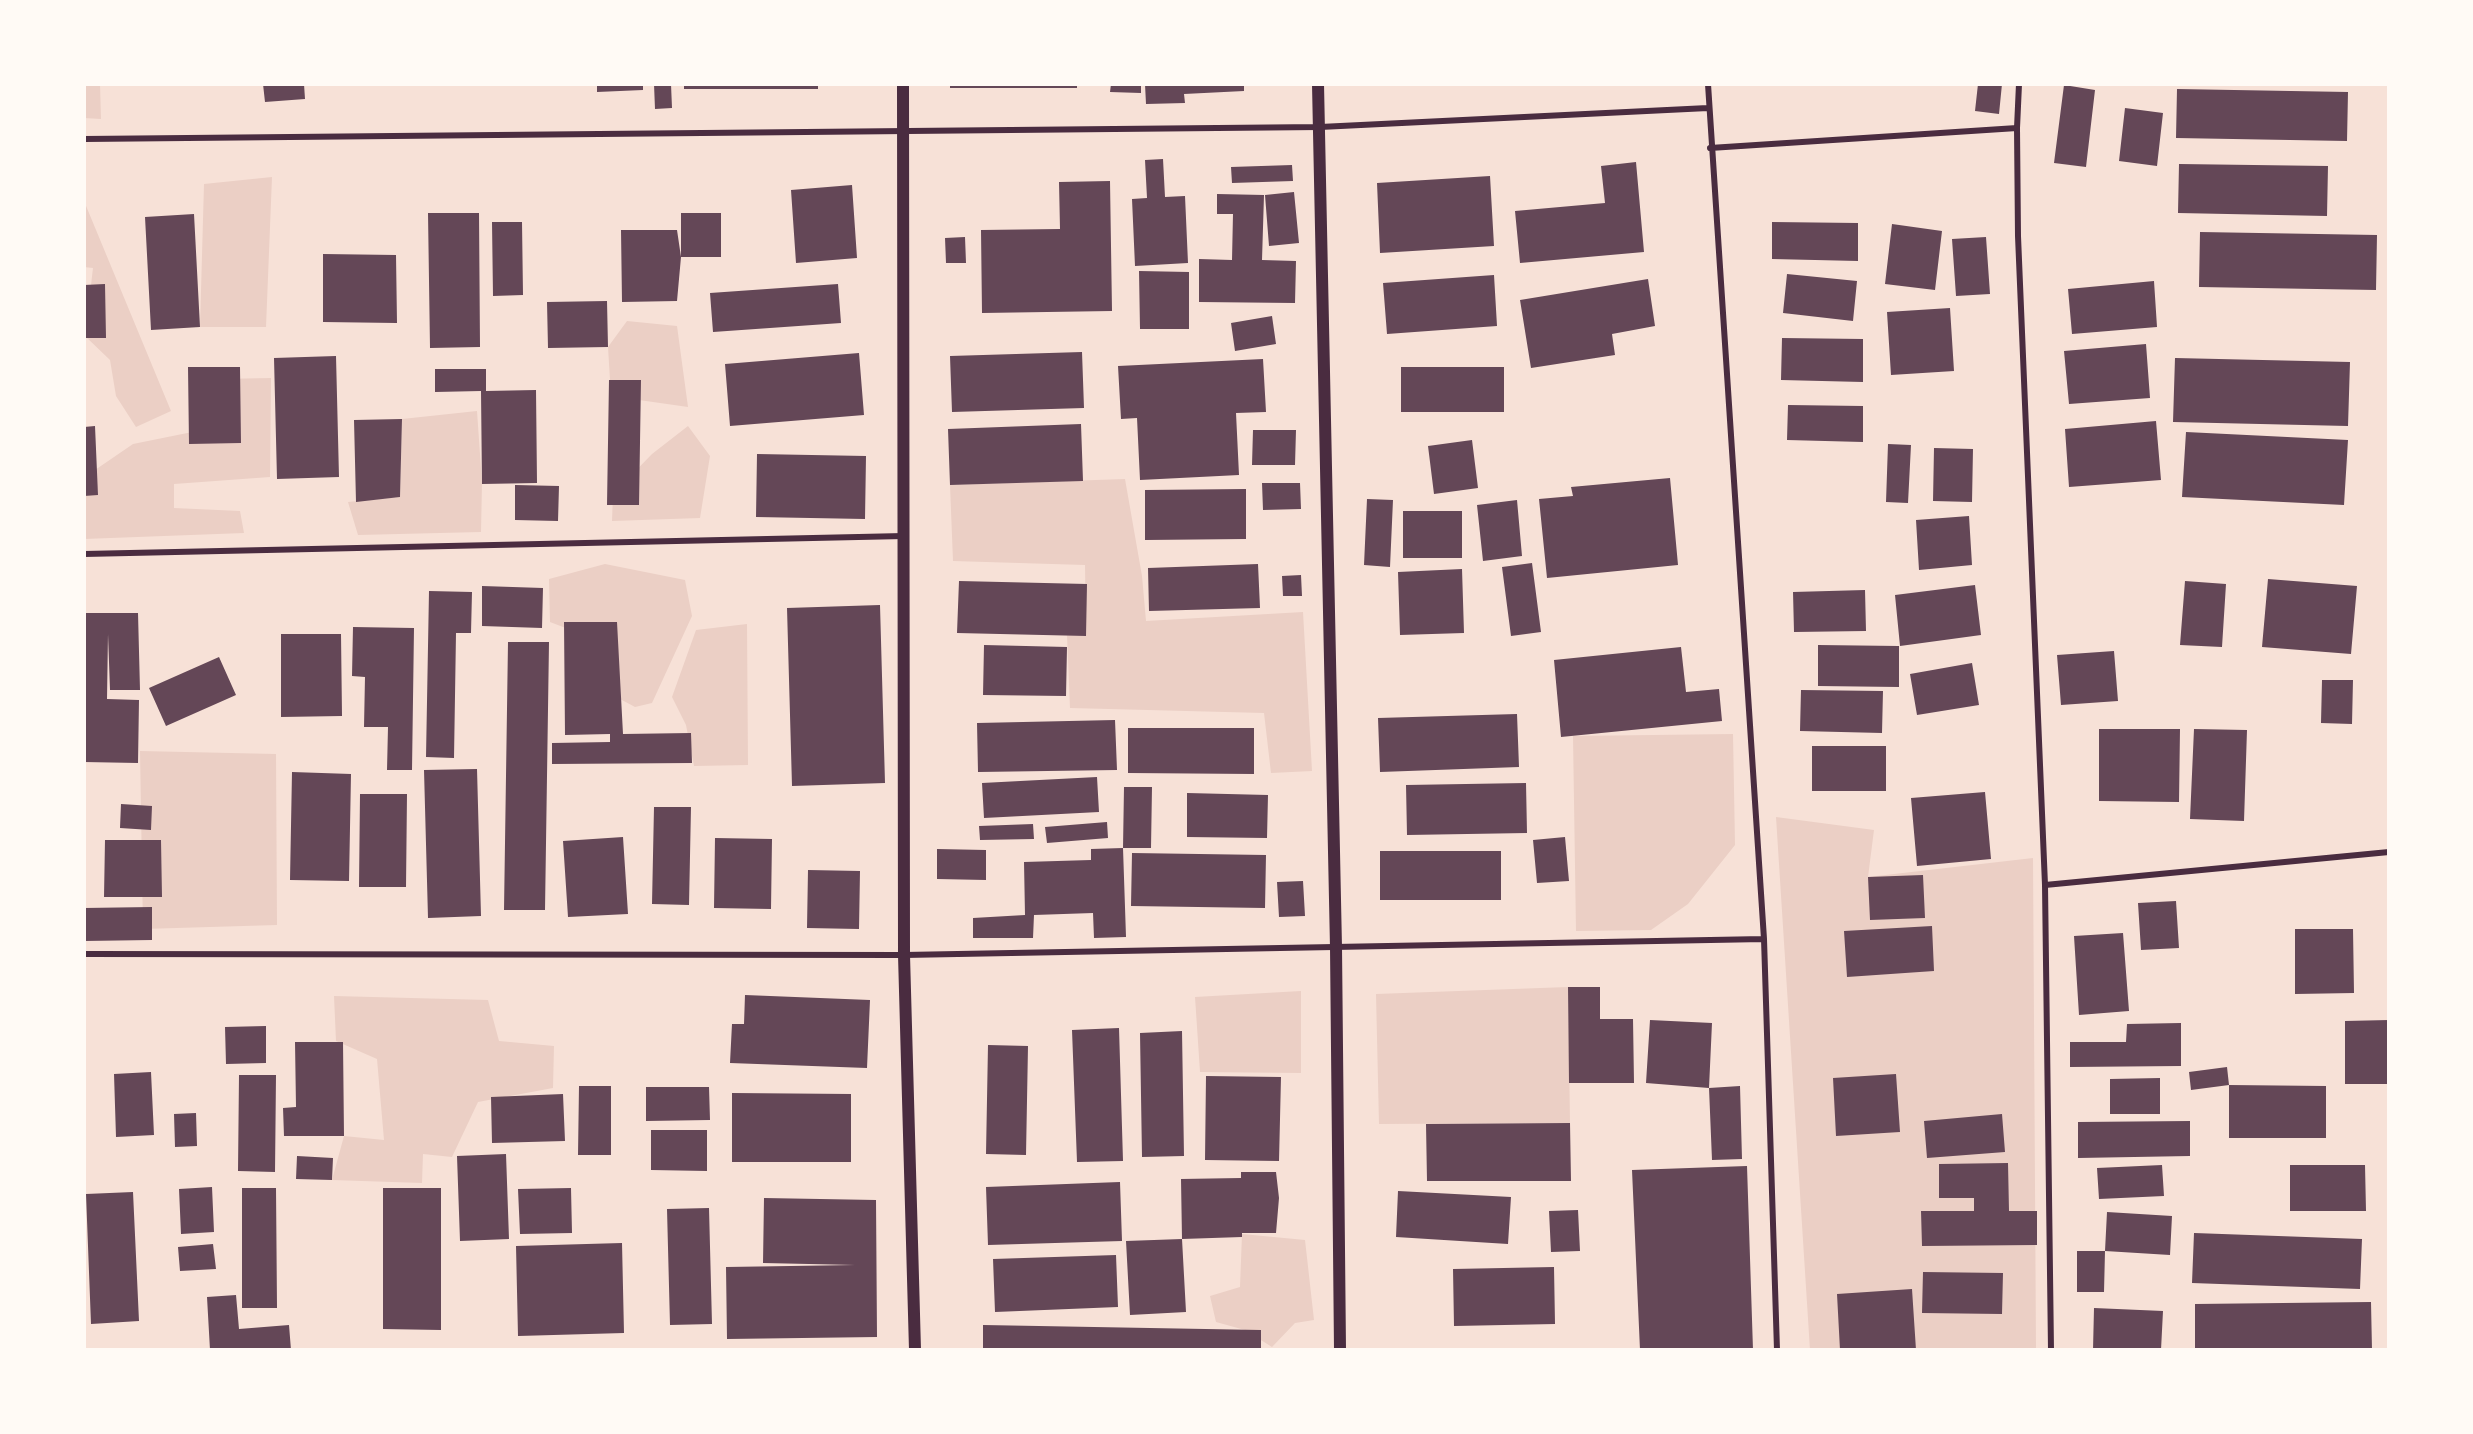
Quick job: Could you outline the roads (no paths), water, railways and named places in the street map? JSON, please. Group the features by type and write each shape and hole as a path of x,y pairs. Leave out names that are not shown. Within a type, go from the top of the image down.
{"main road":[{"path":"903,84 904,955 915,1350"},
{"path":"1318,84 1336,947 1340,1350"}],"street":[{"path":"1708,84 1710,148 1764,939 1777,1350"},
{"path":"2019,84 2018,236 2045,885 2050,1350"},
{"path":"84,139 1320,127 1708,108"},
{"path":"1710,148 2017,128"},
{"path":"84,554 904,536"},
{"path":"2045,885 2389,852"},
{"path":"84,954 904,955 1764,939"}]}
